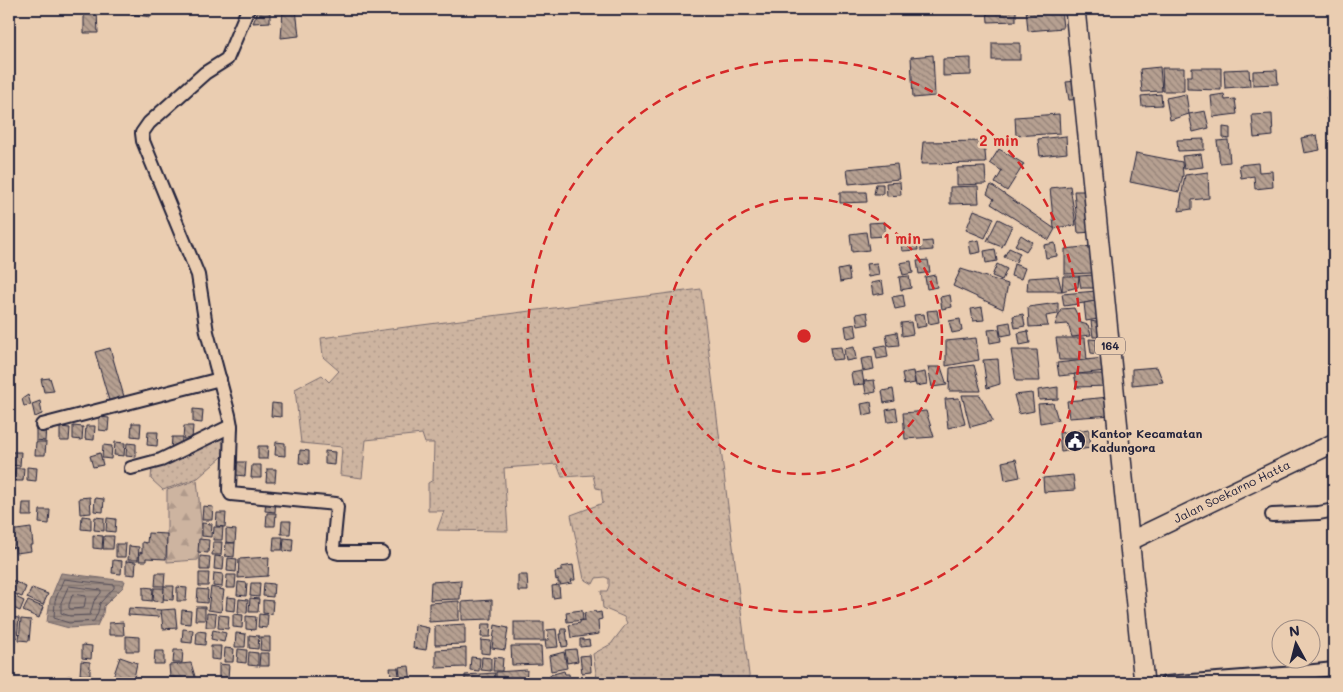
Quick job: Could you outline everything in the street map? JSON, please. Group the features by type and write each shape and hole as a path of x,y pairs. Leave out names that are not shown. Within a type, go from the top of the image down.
{"main road":[{"name":"164","path":"1075,9 1144,683"}],"street":[{"path":"248,9 227,59 205,73 149,122 142,132 143,141 198,275 207,332 231,426 229,490 231,494 336,504 333,548 335,552 339,554 382,553"},
{"path":"42,425 220,379"},
{"path":"131,468 161,460 231,426"},
{"name":"Jalan Soekarno Hatta","path":"1130,541 1334,442"},
{"path":"1272,515 1319,513 1334,510"},
{"path":"1166,683 1295,674 1334,669"}],"green space":[{"path":"701,289 750,683 583,683 597,679 593,654 611,644 627,623 624,617 603,608 601,591 607,591 609,579 605,577 596,578 593,584 584,579 571,515 603,503 601,489 596,488 593,475 562,477 557,464 504,468 508,531 437,530 444,511 428,511 428,483 433,480 434,443 425,443 422,434 366,440 362,478 340,475 342,447 301,443 295,389 322,375 329,382 339,371 323,357 321,338"},
{"path":"229,429 230,450 198,478 163,490 151,479 152,466"},
{"path":"197,480 202,529 198,560 167,562 167,490"}],"water":[{"path":"61,573 125,581 123,587 104,606 97,626 69,628 47,622 50,600"}],"building":[{"path":"107,9 155,9 151,17 107,11"},
{"path":"296,9 299,36 281,38 283,11"},
{"path":"987,9 1016,9 1016,21 988,22"},
{"path":"1026,9 1061,9 1063,28 1028,31"},
{"path":"270,11 270,22 253,23 258,12"},
{"path":"97,12 98,33 84,33 84,13"},
{"path":"992,43 1020,43 1020,60 992,60"},
{"path":"933,55 935,96 913,98 911,57"},
{"path":"971,58 971,75 943,76 943,59"},
{"path":"1160,67 1162,91 1142,92 1140,69"},
{"path":"1162,68 1184,68 1184,91 1163,91"},
{"path":"1192,68 1221,68 1221,90 1187,89 1187,76 1192,76"},
{"path":"1249,69 1250,86 1225,88 1224,70"},
{"path":"1277,70 1278,84 1253,85 1253,71"},
{"path":"1077,81 1080,99 1069,100 1066,82"},
{"path":"1161,94 1162,105 1142,106 1141,96"},
{"path":"1186,94 1189,114 1170,120 1166,98"},
{"path":"1224,94 1225,100 1235,99 1237,114 1213,117 1211,96"},
{"path":"1334,96 1334,111 1329,111 1327,97"},
{"path":"1205,111 1209,128 1193,132 1189,114"},
{"path":"1059,114 1060,133 1016,136 1015,117"},
{"path":"1272,114 1273,136 1254,138 1252,115"},
{"path":"1223,127 1230,128 1230,139 1223,138"},
{"path":"1317,135 1320,150 1304,153 1301,138"},
{"path":"1066,136 1067,153 1040,156 1038,139"},
{"path":"1204,139 1204,150 1178,151 1177,140"},
{"path":"1228,140 1230,162 1220,163 1217,141"},
{"path":"984,141 986,163 921,164 923,142"},
{"path":"999,149 1024,164 1007,191 995,183 1002,171 990,163"},
{"path":"1136,153 1182,162 1183,175 1179,192 1130,182"},
{"path":"1201,154 1203,167 1184,169 1182,156"},
{"path":"1258,163 1259,172 1272,171 1273,187 1255,189 1254,176 1241,178 1239,165"},
{"path":"897,164 899,179 849,184 847,169"},
{"path":"985,167 986,184 957,185 957,168"},
{"path":"1208,172 1209,198 1192,200 1192,209 1179,211 1185,175"},
{"path":"900,182 901,195 887,196 886,183"},
{"path":"876,184 883,184 883,194 874,194"},
{"path":"991,185 1055,229 1049,240 991,204 994,199 987,194"},
{"path":"978,186 979,203 950,204 950,187"},
{"path":"1070,186 1076,225 1054,228 1050,188"},
{"path":"1074,191 1089,191 1093,232 1078,233"},
{"path":"840,192 866,192 867,202 840,203"},
{"path":"974,210 994,218 985,238 966,230"},
{"path":"998,219 1012,226 1002,247 987,241"},
{"path":"885,222 885,236 870,237 869,223"},
{"path":"866,232 869,250 852,252 850,234"},
{"path":"1021,235 1032,242 1026,251 1015,245"},
{"path":"979,240 981,252 971,254 969,242"},
{"path":"917,241 918,250 902,251 901,242"},
{"path":"932,241 933,250 921,251 920,242"},
{"path":"1055,243 1057,256 1046,258 1044,245"},
{"path":"1092,246 1094,273 1065,274 1065,249"},
{"path":"1009,248 1020,253 1016,262 1004,257"},
{"path":"995,249 997,261 986,263 984,251"},
{"path":"928,260 930,272 919,274 917,261"},
{"path":"911,261 913,273 903,275 900,263"},
{"path":"877,263 879,275 868,277 866,264"},
{"path":"997,264 1007,269 1002,280 992,276"},
{"path":"1014,264 1025,268 1021,279 1011,276"},
{"path":"848,268 850,280 840,282 838,270"},
{"path":"961,269 1008,284 1003,309 953,286"},
{"path":"935,275 937,287 927,289 925,277"},
{"path":"1094,275 1096,288 1081,288 1079,276"},
{"path":"909,276 911,288 901,290 899,277"},
{"path":"1058,276 1062,291 1027,291 1028,278"},
{"path":"1063,276 1079,276 1078,287 1062,291"},
{"path":"882,281 884,293 873,295 871,283"},
{"path":"1096,291 1098,301 1064,306 1062,294"},
{"path":"903,295 905,307 895,309 892,297"},
{"path":"950,295 952,307 942,309 940,297"},
{"path":"1095,301 1098,319 1086,321 1084,303"},
{"path":"1058,303 1058,314 1046,316 1048,326 1029,327 1028,307"},
{"path":"982,307 984,320 973,321 971,309"},
{"path":"1074,308 1081,323 1088,325 1091,335 1072,337 1068,324 1055,325 1061,309"},
{"path":"937,310 939,322 929,324 927,311"},
{"path":"867,312 869,324 858,326 856,314"},
{"path":"924,314 926,326 916,328 914,315"},
{"path":"1023,314 1025,326 1015,328 1013,316"},
{"path":"960,319 962,331 952,333 949,321"},
{"path":"1091,321 1101,323 1102,337 1093,337"},
{"path":"911,322 913,334 902,336 901,323"},
{"path":"1010,322 1012,334 1001,336 999,324"},
{"path":"855,324 857,336 847,338 845,326"},
{"path":"999,329 1001,341 990,343 988,330"},
{"path":"1028,331 1030,343 1020,345 1018,333"},
{"path":"897,332 899,345 888,346 886,334"},
{"path":"976,338 979,360 946,366 946,341"},
{"path":"1056,338 1085,338 1087,360 1059,360"},
{"path":"1089,339 1101,340 1105,355 1091,353"},
{"path":"886,345 888,357 877,359 875,347"},
{"path":"841,347 843,359 832,360 830,348"},
{"path":"854,347 856,359 846,361 844,349"},
{"path":"110,348 125,400 110,404 95,352"},
{"path":"1011,350 1037,350 1040,381 1016,381"},
{"path":"872,357 874,369 863,371 861,359"},
{"path":"1104,358 1106,371 1059,376 1057,363"},
{"path":"998,359 1000,384 987,388 983,360"},
{"path":"974,365 981,391 949,391 950,368"},
{"path":"928,367 941,367 947,385 932,387"},
{"path":"1157,367 1163,382 1132,385 1132,369"},
{"path":"862,371 864,384 853,385 851,373"},
{"path":"913,371 915,383 904,385 902,373"},
{"path":"925,372 927,384 916,386 914,374"},
{"path":"1074,374 1105,374 1108,386 1077,387"},
{"path":"50,378 54,391 44,392 41,379"},
{"path":"874,380 876,392 866,394 864,381"},
{"path":"1058,387 1058,399 1039,400 1038,390"},
{"path":"893,389 895,401 884,403 882,391"},
{"path":"1032,393 1034,411 1019,414 1014,395"},
{"path":"28,395 31,405 24,406 22,399"},
{"path":"962,395 980,395 993,421 970,427"},
{"path":"1109,397 1113,415 1069,418 1067,401"},
{"path":"959,398 965,424 948,428 945,399"},
{"path":"40,401 42,414 35,417 32,404"},
{"path":"871,402 873,414 863,416 861,404"},
{"path":"272,403 281,404 281,417 271,416"},
{"path":"1053,403 1058,420 1040,423 1038,404"},
{"path":"896,408 898,421 888,422 886,410"},
{"path":"193,409 203,410 202,423 193,422"},
{"path":"926,411 934,437 905,439 903,413"},
{"path":"99,417 109,418 108,431 99,430"},
{"path":"9,419 13,419 12,432 9,432"},
{"path":"132,423 141,423 140,437 131,436"},
{"path":"73,426 83,427 82,440 73,439"},
{"path":"86,426 95,426 94,440 85,439"},
{"path":"184,426 193,426 192,439 183,439"},
{"path":"36,427 46,428 45,441 36,440"},
{"path":"60,427 70,428 69,441 60,441"},
{"name":"Kantor Kecamatan Kadungora","path":"1089,429 1091,448 1061,452 1059,433"},
{"path":"148,432 158,432 157,446 147,445"},
{"path":"172,437 182,437 181,451 171,450"},
{"path":"36,442 46,442 45,455 35,455"},
{"path":"115,442 125,443 124,456 114,455"},
{"path":"276,442 285,443 285,456 275,455"},
{"path":"127,443 136,444 136,457 126,456"},
{"path":"103,445 112,446 111,459 102,458"},
{"path":"258,446 268,446 267,459 258,459"},
{"path":"300,450 309,451 309,464 299,463"},
{"path":"325,451 335,452 334,465 325,464"},
{"path":"12,452 21,452 20,466 11,465"},
{"path":"100,453 103,465 93,467 90,456"},
{"path":"1016,459 1020,477 1005,480 1002,462"},
{"path":"237,462 246,462 245,476 236,475"},
{"path":"252,465 261,465 261,478 251,478"},
{"path":"27,467 37,468 36,481 27,480"},
{"path":"15,468 24,468 23,481 14,481"},
{"path":"267,469 276,469 275,482 266,482"},
{"name":"Kantor Kecamatan Kadungora","path":"1073,475 1075,490 1044,492 1043,478"},
{"path":"90,497 91,513 80,514 79,498"},
{"path":"95,498 104,499 103,512 94,511"},
{"path":"266,498 276,498 275,512 265,511"},
{"path":"23,503 32,503 32,516 22,516"},
{"path":"203,506 213,507 212,520 202,520"},
{"path":"40,510 50,510 49,524 39,523"},
{"path":"217,513 226,513 225,527 216,526"},
{"path":"267,513 276,513 275,526 266,526"},
{"path":"82,516 91,517 91,530 81,529"},
{"path":"95,517 104,518 104,531 94,530"},
{"path":"107,518 116,519 115,532 106,531"},
{"path":"282,521 291,521 290,534 281,534"},
{"path":"202,523 212,524 211,537 202,536"},
{"path":"214,527 223,527 222,540 213,540"},
{"path":"31,528 33,545 30,545 31,551 16,553 15,547 11,548 9,531"},
{"path":"226,529 236,530 235,543 226,542"},
{"path":"148,533 167,534 166,559 146,558 146,561 139,561 140,552 142,553 142,542 147,543"},
{"path":"93,535 103,536 102,549 93,548"},
{"path":"104,536 114,536 113,549 103,549"},
{"path":"274,537 283,537 282,550 273,550"},
{"path":"284,538 293,539 292,552 283,551"},
{"path":"199,539 209,540 208,553 198,552"},
{"path":"213,542 222,542 221,555 212,555"},
{"path":"226,543 235,543 234,557 225,556"},
{"path":"116,544 126,544 125,557 116,557"},
{"path":"129,546 139,547 138,560 128,560"},
{"path":"200,556 210,557 209,570 200,570"},
{"path":"215,556 224,557 223,570 214,569"},
{"path":"269,557 268,576 238,578 239,559"},
{"path":"228,558 237,559 236,572 227,571"},
{"path":"113,560 122,561 121,574 112,573"},
{"path":"126,561 136,562 135,575 126,574"},
{"path":"573,565 575,580 571,580 572,583 560,585 558,579 556,580 555,572 561,571 561,567"},
{"path":"156,573 165,573 164,586 155,586"},
{"path":"199,573 209,573 208,586 199,586"},
{"path":"214,573 223,574 222,587 213,586"},
{"path":"227,575 236,575 235,588 226,588"},
{"path":"518,575 527,575 528,591 518,591"},
{"path":"11,580 26,587 22,597 9,592"},
{"path":"461,580 460,599 430,600 431,582"},
{"path":"238,582 247,583 246,596 237,595"},
{"path":"251,583 260,583 259,597 250,596"},
{"path":"264,583 274,584 273,597 263,596"},
{"path":"559,585 560,597 553,598 552,586"},
{"path":"164,586 174,586 173,600 163,599"},
{"path":"143,587 153,588 152,601 143,600"},
{"path":"177,587 187,588 186,601 177,601"},
{"path":"211,587 224,590 221,612 208,610"},
{"path":"32,588 48,594 43,605 27,598"},
{"path":"154,588 164,588 163,602 153,601"},
{"path":"198,589 208,590 207,603 197,602"},
{"path":"9,594 24,601 20,611 9,606"},
{"path":"227,597 236,598 235,611 226,610"},
{"path":"250,598 259,599 258,612 249,612"},
{"path":"239,599 248,600 247,613 238,612"},
{"path":"263,600 273,601 272,614 263,613"},
{"path":"492,600 492,619 462,620 462,602"},
{"path":"28,601 43,607 39,618 23,611"},
{"path":"459,601 459,620 429,622 429,603"},
{"path":"196,607 205,607 205,620 195,620"},
{"path":"129,608 161,610 159,617 128,615"},
{"path":"175,609 177,628 163,629 161,610"},
{"path":"182,610 191,611 190,624 181,623"},
{"path":"582,610 583,620 567,622 566,612"},
{"path":"595,611 596,613 601,612 602,619 598,620 599,634 571,638 569,625 585,620 584,613"},
{"path":"207,613 216,614 215,627 206,627"},
{"path":"233,614 243,615 242,628 233,627"},
{"path":"259,614 268,615 267,628 258,627"},
{"path":"219,615 229,616 228,629 218,628"},
{"path":"246,616 256,617 255,630 246,629"},
{"path":"9,617 19,618 17,638 9,638"},
{"path":"21,619 31,620 29,641 19,640"},
{"path":"123,622 124,635 109,635 109,623"},
{"path":"514,622 544,622 544,641 514,641"},
{"path":"465,624 465,644 435,645 435,626"},
{"path":"482,624 491,624 490,637 481,637"},
{"path":"415,625 429,628 426,650 413,648"},
{"path":"495,625 508,628 505,650 492,648"},
{"path":"183,629 193,630 192,643 182,642"},
{"path":"556,629 558,647 546,648 545,640 549,640 547,630"},
{"path":"561,629 566,629 568,646 562,647"},
{"path":"213,630 226,633 224,642 211,639"},
{"path":"197,631 206,632 205,645 196,644"},
{"path":"236,633 246,634 245,647 235,647"},
{"path":"249,635 259,636 258,649 249,648"},
{"path":"126,636 139,637 139,651 126,651"},
{"path":"261,637 270,637 270,651 260,650"},
{"path":"580,639 583,639 583,641 589,640 590,646 580,647"},
{"path":"481,640 491,641 490,654 481,653"},
{"path":"9,641 15,641 13,662 9,662"},
{"path":"82,645 92,646 91,659 82,658"},
{"path":"211,646 221,646 220,660 211,659"},
{"path":"511,646 541,646 542,664 512,665"},
{"path":"225,648 234,649 233,662 224,662"},
{"path":"466,648 466,667 436,668 436,650"},
{"path":"238,649 247,650 246,663 237,662"},
{"path":"576,649 578,661 567,663 565,650"},
{"path":"174,650 183,650 182,663 173,663"},
{"path":"155,651 164,651 164,664 154,664"},
{"path":"249,652 258,653 258,666 248,665"},
{"path":"564,652 567,668 551,671 549,656"},
{"path":"260,653 269,653 269,666 259,666"},
{"path":"590,655 591,672 582,673 580,656"},
{"path":"120,657 137,663 133,683 112,680"},
{"path":"471,657 480,658 479,671 470,670"},
{"path":"482,657 491,658 491,671 481,670"},
{"path":"494,657 503,658 502,671 493,671"},
{"path":"81,661 90,662 90,675 80,675"},
{"path":"191,663 196,680 170,677 169,665"},
{"path":"219,664 229,665 228,678 219,677"},
{"path":"409,666 411,683 401,683 399,667"},
{"path":"390,668 398,668 400,683 392,683"},
{"path":"527,670 526,683 496,683 496,672"},
{"path":"564,671 565,674 569,674 570,682 552,683 550,675"},
{"path":"495,673 494,683 465,683 465,675"},
{"path":"70,676 71,683 22,682"},
{"path":"93,676 94,683 82,683 81,677"}],"place":[{"name":"Kantor Kecamatan Kadungora","path":"1075,441"}]}
